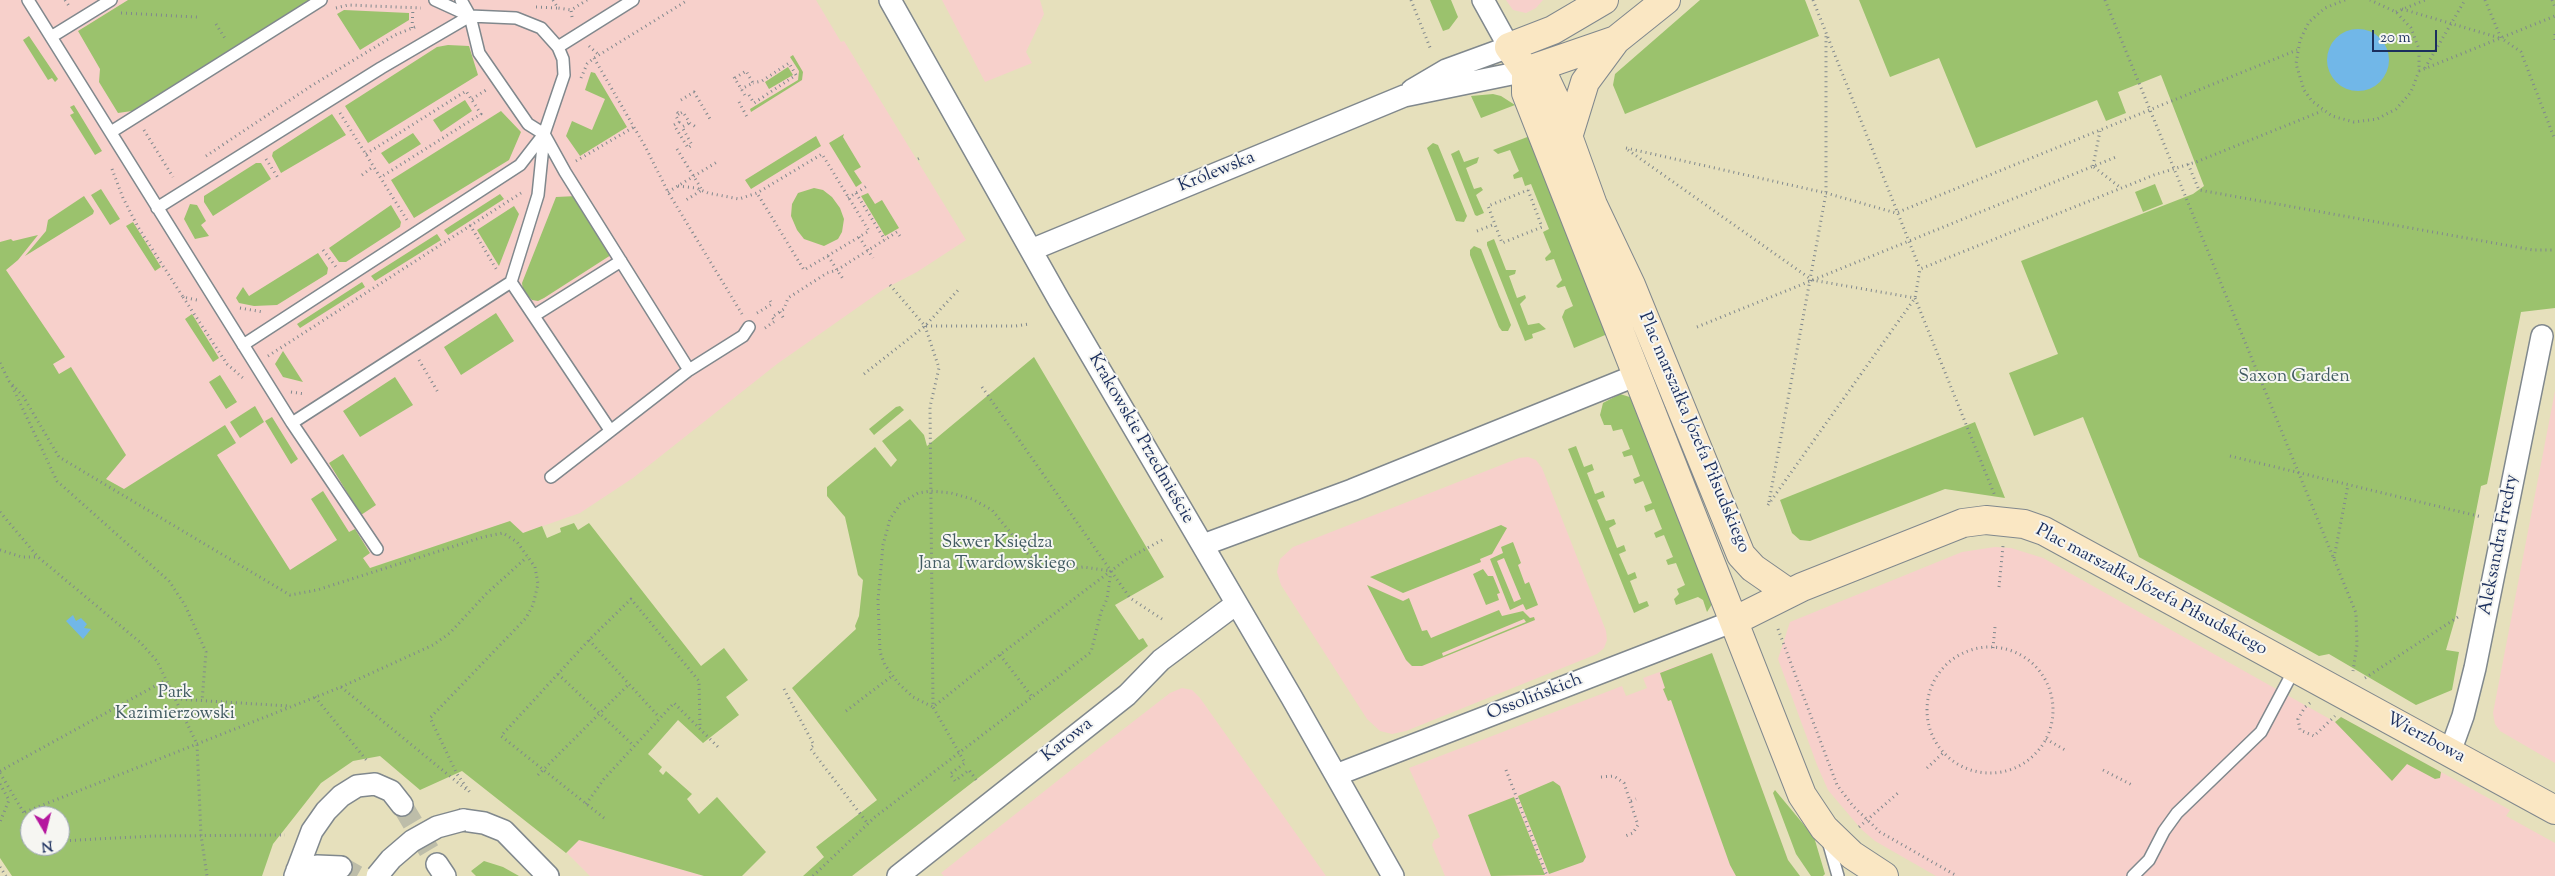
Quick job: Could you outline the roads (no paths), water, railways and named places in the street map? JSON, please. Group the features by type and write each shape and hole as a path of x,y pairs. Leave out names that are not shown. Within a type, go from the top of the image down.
{"street":[{"name":"Krakowskie Przedmieście","path":"890,0 1031,250 1393,876"},
{"path":"1484,0 1509,48 1526,71 1616,40"},
{"name":"Królewska","path":"1404,96 1423,81 1446,70 1553,30 1604,0"},
{"path":"1569,134 1585,82 1616,40 1666,0"},
{"name":"Królewska","path":"1031,250 1404,96 1526,71"},
{"name":"Plac marszałka Józefa Piłsudskiego","path":"1884,876 1852,855 1824,828 1802,795 1526,93 1526,71 1546,80 1569,134 1579,170 1589,196 1650,330 1741,555 1753,568 1789,592 1963,523 2006,521 2044,531 2295,668"},
{"name":"Aleksandra Fredry","path":"2450,752 2463,716 2475,668 2542,336"},
{"path":"1203,545 1506,429 1638,375"},
{"path":"1734,621 1789,592"},
{"name":"Karowa","path":"898,876 1127,695 1161,660 1236,604"},
{"name":"Ossolińskich","path":"1336,775 1734,621"},
{"name":"Wierzbowa","path":"2295,668 2555,810"},
{"path":"296,873 304,846 312,831 326,811 341,796 357,786 375,784 391,791 402,805"},
{"path":"377,876 399,851 418,838 437,827 463,820 484,823 504,831 548,876"},
{"path":"296,873 317,866 341,867"}],"lane":[{"path":"28,0 277,399 376,550"},
{"path":"51,37 111,0"},
{"path":"111,132 320,0"},
{"path":"292,422 511,282 538,195 544,134 564,75 563,59 558,47 541,28 516,18 470,16 435,0"},
{"path":"461,0 470,16 479,53 528,124 544,134 565,172 689,370"},
{"path":"558,47 633,0"},
{"path":"157,208 380,68 470,16"},
{"path":"243,345 520,165 544,134"},
{"path":"535,315 621,261"},
{"path":"511,282 535,315 610,430"},
{"path":"551,477 689,370 742,336 747,323"},
{"path":"2133,876 2150,860 2164,832 2177,813 2261,732 2295,668"},
{"path":"1824,828 1838,876"}],"water":[{"path":"2352,29 2364,29 2380,38 2387,48 2389,60 2387,72 2380,82 2364,91 2352,91 2341,86 2332,77 2327,66 2327,54 2332,43 2341,34"},
{"path":"73,615 76,621 81,618 87,624 84,628 91,629 83,639 66,621"}],"tunnel":[{"path":"402,805 437,864"},
{"path":"341,867 357,876"}],"park label":[{"name":"Saxon Garden","path":"2294,378"},
{"name":"Skwer Księdza Jana Twardowskiego","path":"997,554"},
{"name":"Park Kazimierzowski","path":"175,704"}]}
